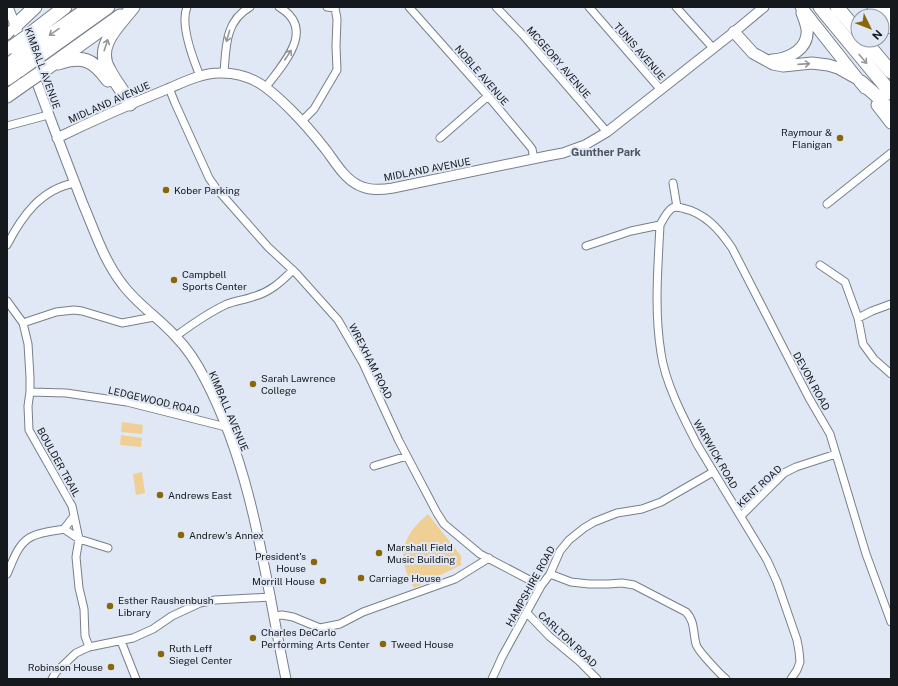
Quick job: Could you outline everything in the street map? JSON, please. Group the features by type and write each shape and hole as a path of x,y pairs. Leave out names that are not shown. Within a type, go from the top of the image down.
{"highway":[{"path":"16,25 35,7"},
{"path":"34,45 65,7"},
{"path":"34,45 90,7"},
{"path":"7,79 11,54 34,45 108,7"},
{"path":"7,96 133,7"},
{"path":"127,105 105,63 104,54 105,45 109,36 133,7"},
{"path":"820,7 891,93"},
{"path":"837,7 850,22"},
{"path":"871,48 891,72"},
{"path":"46,69 75,59 89,62 97,67 127,105"},
{"path":"861,82 878,97 891,112"}],"main road":[{"path":"766,61 788,57 796,52 802,45 807,31 800,7"},
{"path":"800,7 861,82 891,122"},
{"path":"873,7 891,14"},
{"path":"734,32 749,50 777,66 812,63 828,64 838,68 861,82"}],"street":[{"name":"KIMBALL AVENUE","path":"8,7 16,25 48,115 103,253 123,286 154,317 176,336 205,380 226,427 239,462 262,550 286,679"},
{"path":"187,7 184,16 185,26 195,64 200,76"},
{"path":"224,73 227,41 232,23 250,7"},
{"path":"266,87 291,52 296,40 297,31 294,22 290,16 279,7"},
{"path":"302,121 314,109 337,70 337,19 335,8 327,7"},
{"name":"NOBLE AVENUE","path":"409,7 488,96 530,147 534,159"},
{"name":"MCGEORY AVENUE","path":"496,7 523,35 607,132"},
{"name":"TUNIS AVENUE","path":"589,7 661,90"},
{"path":"676,7 713,48"},
{"name":"MIDLAND AVENUE","path":"57,138 127,105 200,76 224,73 243,76 266,87 275,94 302,121 349,180 371,190 398,187 563,153 593,141 661,90 764,7"},
{"path":"11,54 16,25"},
{"name":"WREXHAM ROAD","path":"170,88 175,103 209,178 216,188 268,247 293,270 338,320 348,335 363,362 407,456 444,524 480,554 541,586"},
{"path":"440,138 488,96"},
{"path":"7,126 48,115"},
{"path":"827,204 891,153"},
{"path":"7,245 24,217 35,204 55,189 75,183"},
{"path":"586,246 631,230 660,225 671,209 676,207 673,183"},
{"name":"DEVON ROAD","path":"676,207 690,210 704,217 718,230 732,248 805,391 830,434 866,554 891,622"},
{"name":"WARWICK ROAD","path":"660,225 657,306 661,354 665,371 689,428 713,472 767,560 777,582 797,640 800,662 791,679"},
{"path":"820,265 845,282 858,318 863,344 874,359 891,374"},
{"path":"176,336 226,304 254,297 271,289 281,282 293,270"},
{"name":"BOULDER TRAIL","path":"7,301 24,323 28,344 30,392 28,406 29,430 72,506 79,539 76,557 79,588 84,609 85,636 88,647"},
{"path":"858,318 891,304"},
{"path":"24,323 56,312 74,310 122,323 154,317"},
{"name":"LEDGEWOOD ROAD","path":"30,392 66,393 127,402 226,427"},
{"name":"KENT ROAD","path":"741,516 784,473 796,467 836,454"},
{"path":"374,466 407,456"},
{"name":"HAMPSHIRE ROAD","path":"495,677 502,657 541,586 550,574 560,552 569,540 594,522 617,513 642,509 661,502 713,472"},
{"path":"7,574 20,547 28,538 36,534 64,529 74,516"},
{"path":"64,529 79,539 108,548"},
{"path":"274,616 282,614 320,628 340,624 363,612 455,579 489,558"},
{"path":"550,574 571,582 589,584 622,583 634,586 686,612 691,616 696,646 726,679"},
{"path":"52,679 56,672 76,653 88,647 133,638 153,629 172,616 200,603 215,600 271,597"},
{"name":"CARLTON ROAD","path":"527,613 549,636 579,661 597,679"},
{"path":"76,653 85,636"},
{"path":"121,641 136,679"}],"shaded area":[{"path":"122,422 143,425 142,434 121,432"},
{"path":"121,435 142,438 141,447 120,445"},
{"path":"142,472 145,493 136,495 133,474"},
{"path":"428,514 461,556 461,565 414,588 408,577 405,566 403,557 404,548 412,531"}],"place":[{"name":"Raymour & Flanigan","path":"840,138"},
{"name":"Kober Parking","path":"166,190"},
{"name":"Campbell Sports Center","path":"174,280"},
{"name":"Sarah Lawrence College","path":"253,384"},
{"name":"Andrews East","path":"160,495"},
{"name":"Andrew's Annex","path":"181,535"},
{"name":"Marshall Field Music Building","path":"379,553"},
{"name":"President's House","path":"314,562"},
{"name":"Carriage House","path":"361,578"},
{"name":"Morrill House","path":"323,581"},
{"name":"Esther Raushenbush Library","path":"110,606"},
{"name":"Charles DeCarlo Performing Arts Center","path":"253,638"},
{"name":"Tweed House","path":"383,644"},
{"name":"Ruth Leff Siegel Center","path":"161,654"},
{"name":"Robinson House","path":"111,667"}],"district":[{"name":"Gunther Park","path":"606,152"}]}
